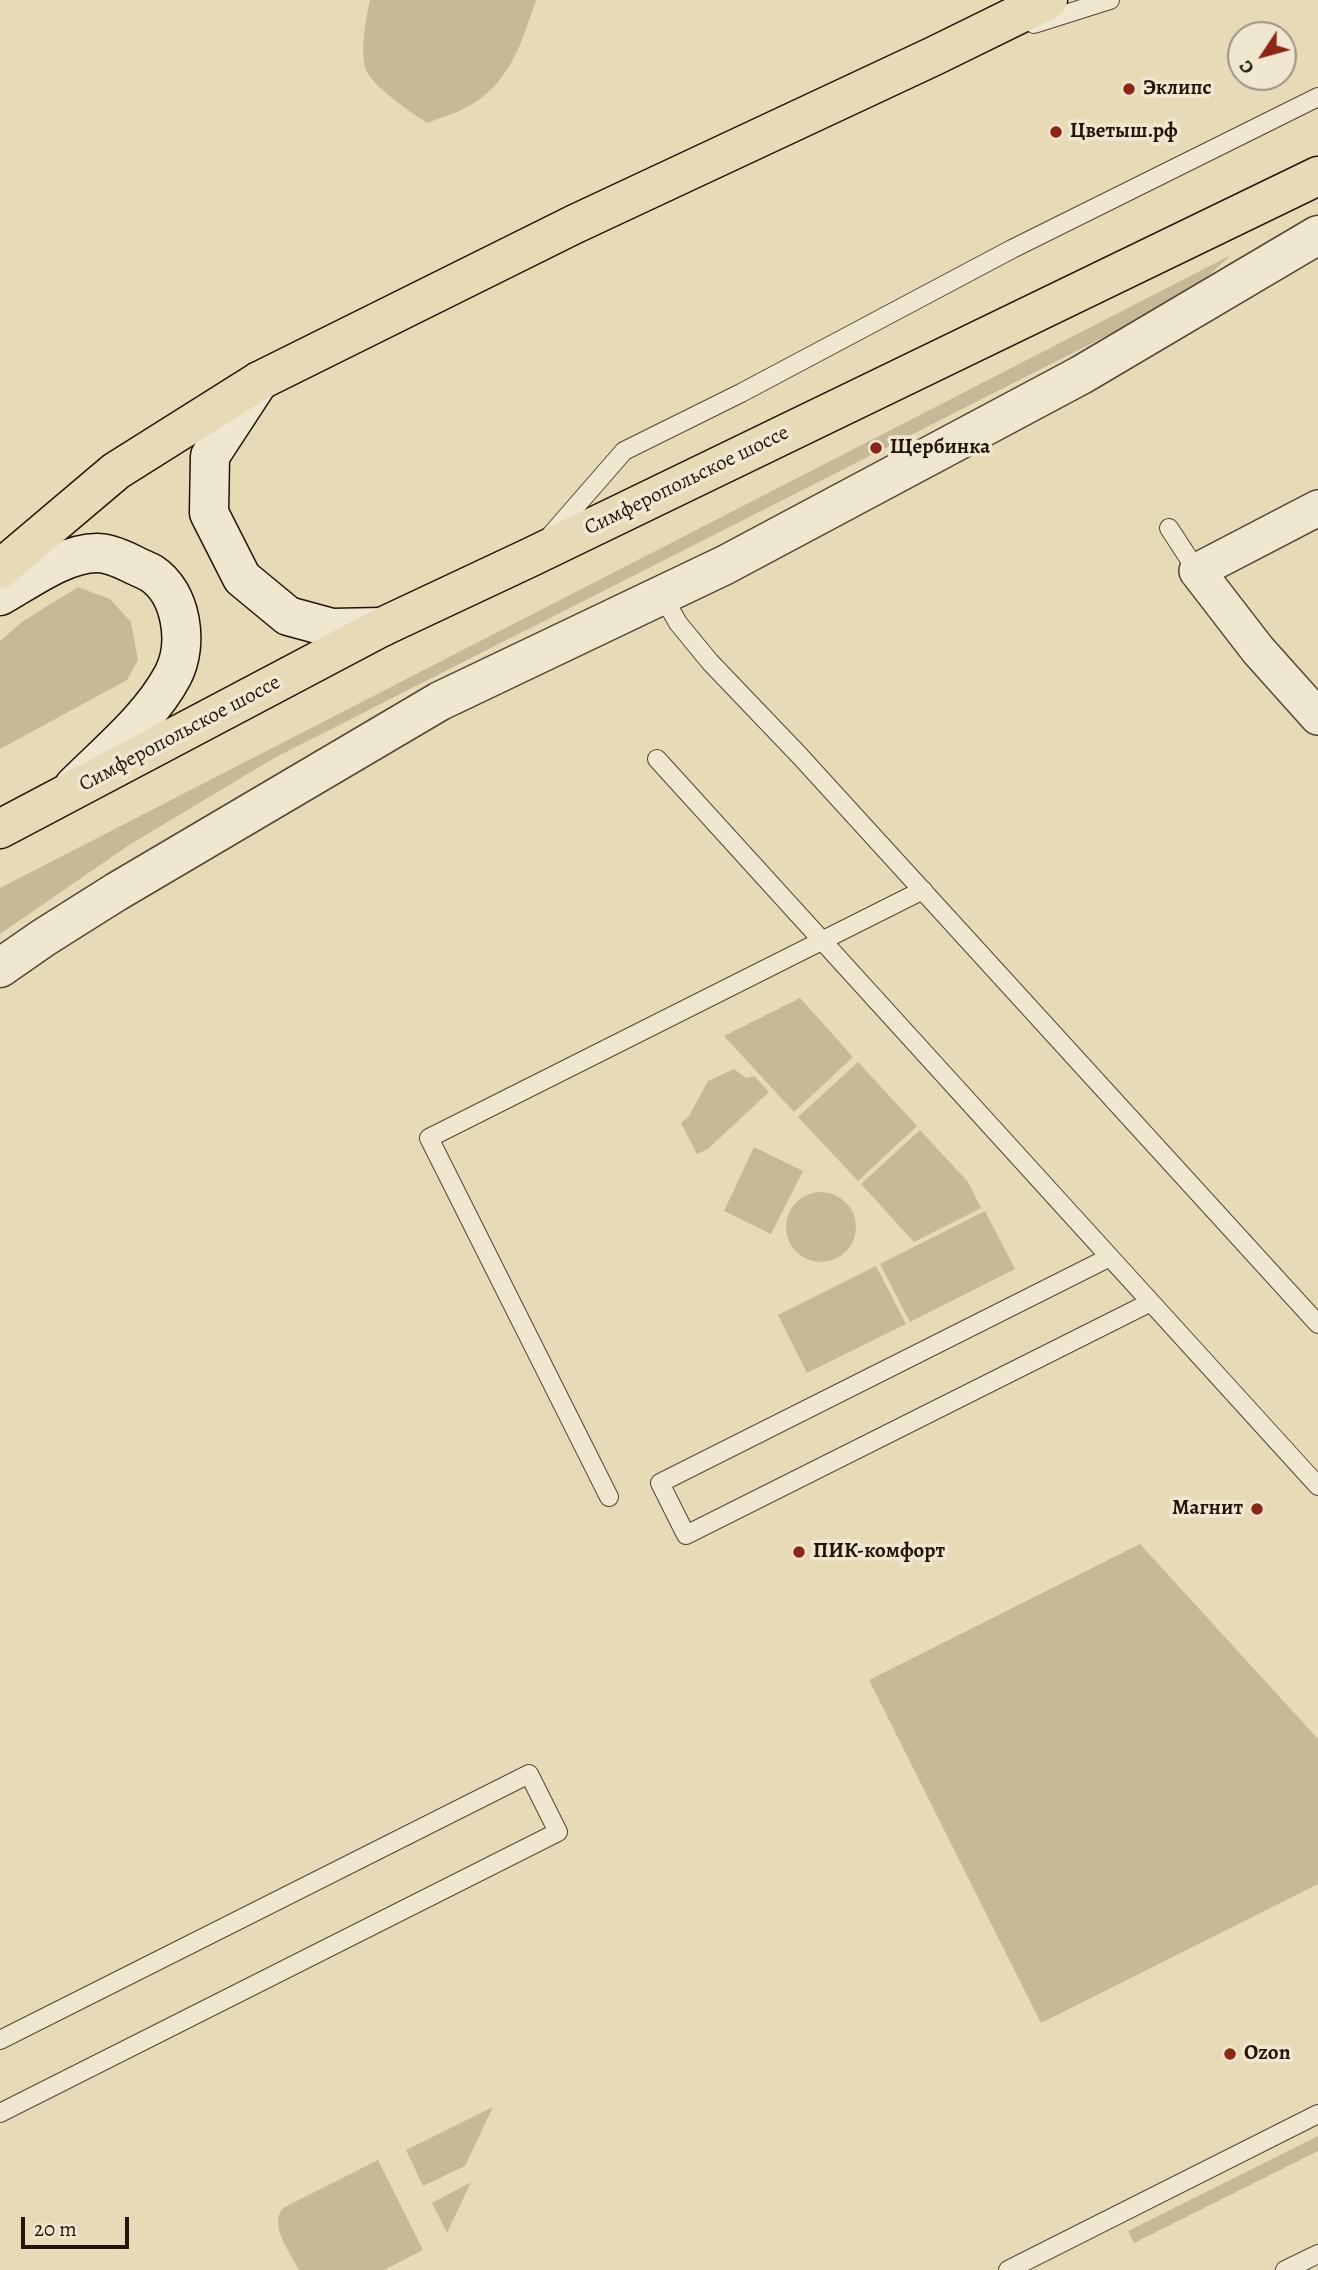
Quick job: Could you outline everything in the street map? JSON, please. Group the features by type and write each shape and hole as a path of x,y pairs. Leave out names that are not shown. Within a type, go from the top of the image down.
{"main road":[{"path":"0,569 116,471 259,381 575,224 1048,0"},
{"name":"Симферопольское шоссе","path":"0,829 382,627 1318,176"}],"street":[{"path":"0,968 117,892 440,701 724,565 1081,375 1318,235"},
{"path":"259,381 210,456 209,513 242,578 288,616 332,628 382,627"},
{"path":"1318,508 1197,571 1258,650 1318,716"},
{"path":"0,596 63,561 97,553 123,560 153,574 170,593 179,617 183,643 173,674 143,717 62,797"}],"lane":[{"path":"934,56 1111,0"},
{"path":"531,557 624,451 741,393 1012,249 1318,97"},
{"path":"1169,527 1197,571"},
{"path":"662,595 678,623 710,662 923,890 1318,1324"},
{"path":"657,759 1318,1486"},
{"path":"609,1497 429,1138 923,890"},
{"path":"1110,1257 660,1483 686,1535 1151,1302"},
{"path":"0,2040 529,1774 558,1832 0,2113"},
{"path":"1008,2270 1037,2264 1318,2114"},
{"path":"1285,2270 1318,2254"}],"shaded area":[{"path":"370,0 536,0 519,47 504,75 494,87 467,107 427,123 386,93 367,72 363,47"},
{"path":"1231,255 1187,295 276,757 129,845 0,934 0,888"},
{"path":"78,587 110,599 131,622 138,660 127,680 0,749 0,641 22,622"},
{"path":"800,998 853,1057 794,1112 724,1036"},
{"path":"858,1062 917,1126 858,1181 798,1117"},
{"path":"734,1069 746,1078 754,1076 769,1092 708,1149 697,1154 681,1123 689,1116 708,1081"},
{"path":"920,1130 968,1182 981,1208 914,1242 861,1184"},
{"path":"754,1147 803,1171 771,1234 724,1211"},
{"path":"821,1192 846,1202 856,1227 846,1252 821,1262 796,1252 786,1227 796,1202"},
{"path":"985,1211 1015,1269 910,1322 880,1264"},
{"path":"876,1266 906,1324 807,1373 778,1315"},
{"path":"1140,1544 1318,1739 1318,1884 1041,2023 869,1680"},
{"path":"493,2107 465,2166 423,2186 406,2150"},
{"path":"1318,2136 1318,2151 1134,2243 1128,2231"},
{"path":"378,2160 423,2250 384,2270 299,2270 279,2231 279,2215 283,2208"},
{"path":"471,2182 447,2233 432,2203"}],"place":[{"name":"Эклипс","path":"1129,89"},
{"name":"Цветыш.рф","path":"1056,132"},
{"name":"Щербинка","path":"876,448"},
{"name":"Магнит","path":"1257,1509"},
{"name":"ПИК-комфорт","path":"799,1552"},
{"name":"Ozon","path":"1230,2054"}]}
